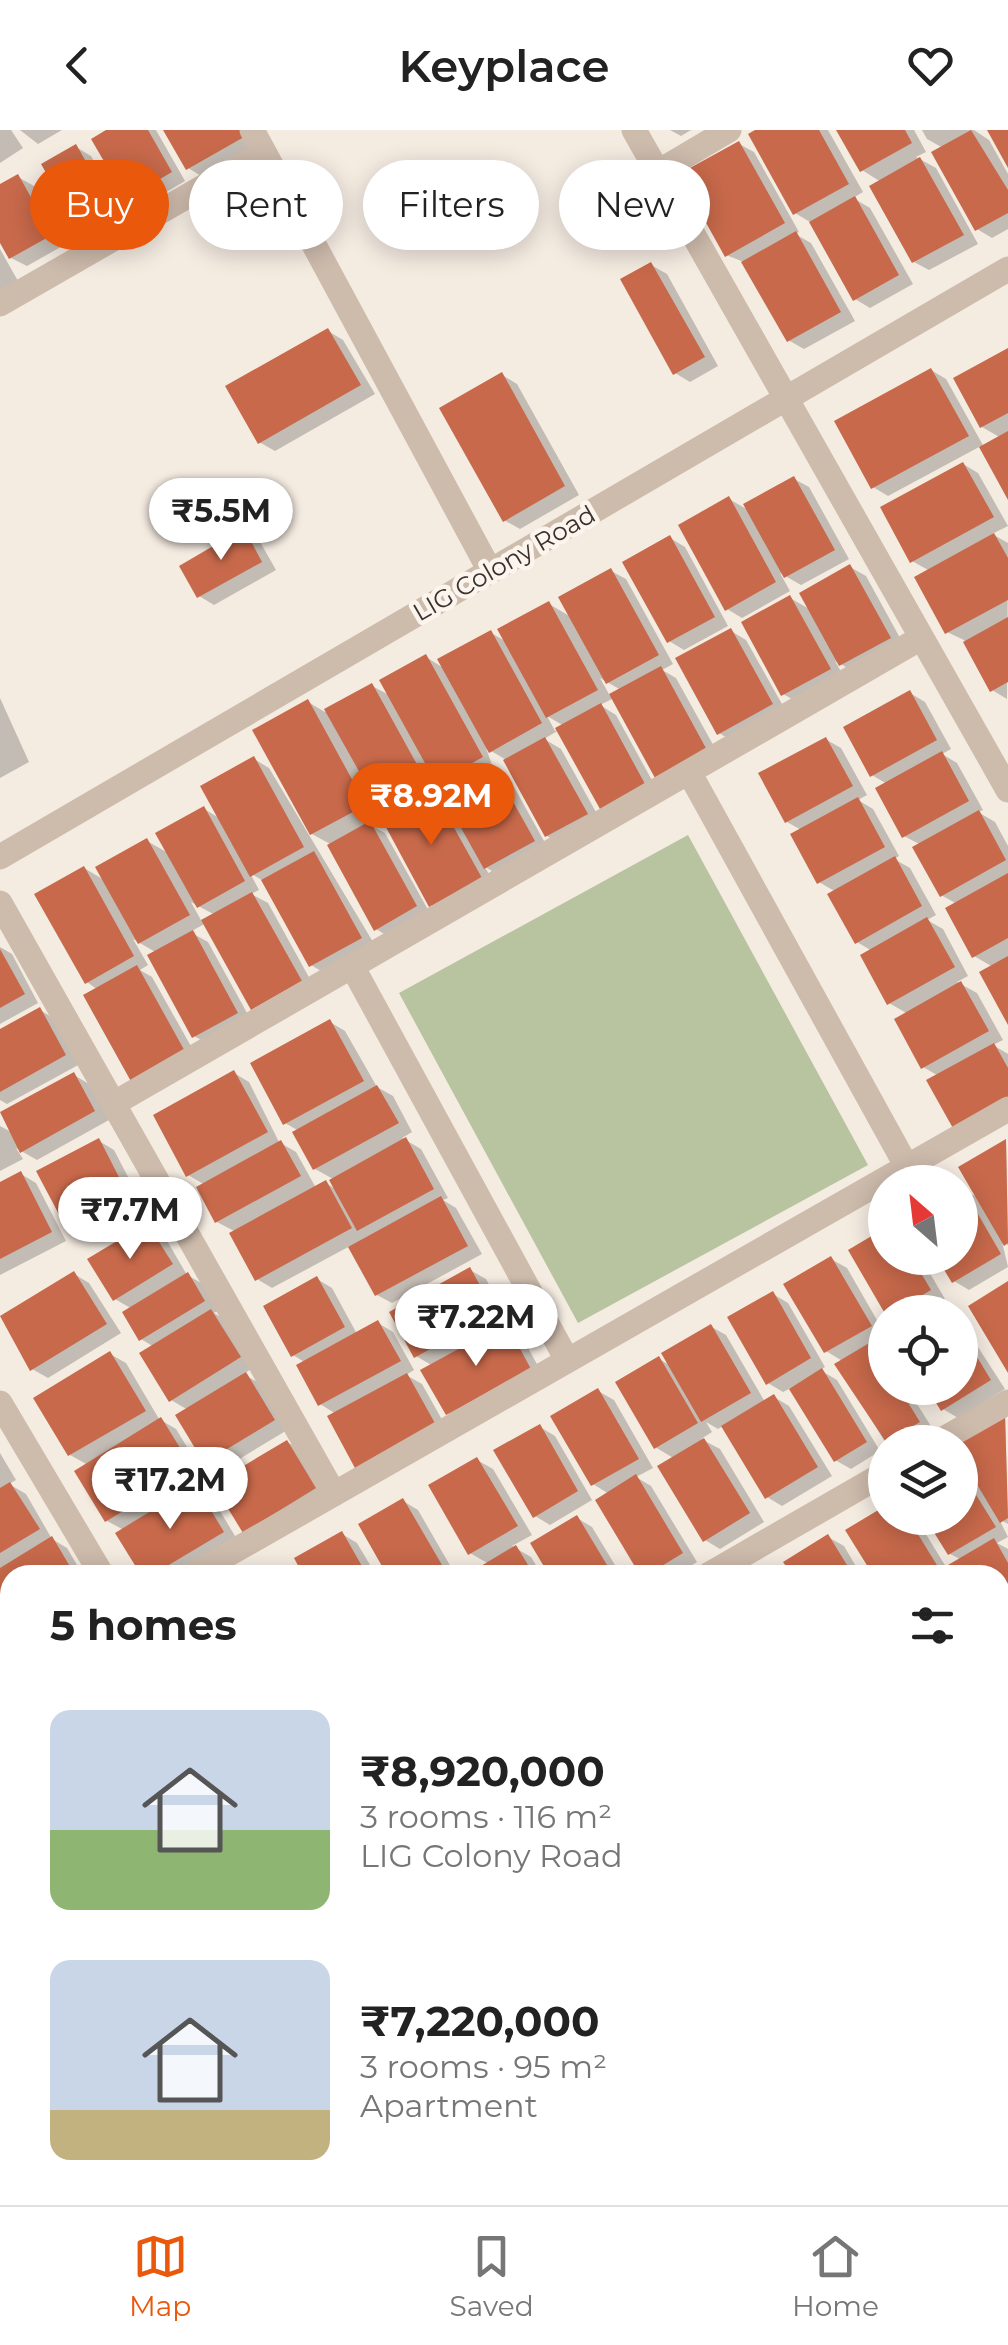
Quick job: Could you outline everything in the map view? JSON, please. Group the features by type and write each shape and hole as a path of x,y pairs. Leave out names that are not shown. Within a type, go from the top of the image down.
{"street":[{"path":"634,130 651,160"},
{"path":"678,160 729,130"},
{"path":"0,304 258,141 490,572"},
{"path":"703,250 1008,790"},
{"name":"LIG Colony Road","path":"0,857 1008,269"},
{"path":"113,1104 921,638"},
{"path":"689,772 906,1165"},
{"path":"0,903 334,1494"},
{"path":"352,966 568,1360"},
{"path":"909,1165 1008,1109"},
{"path":"210,1565 868,1188"},
{"path":"968,1425 1008,1402"},
{"path":"0,1403 96,1565"},
{"path":"725,1565 868,1483"}],"green space":[{"path":"688,835 868,1165 578,1323 399,993"}],"building":[{"path":"106,130 148,130 165,160 103,160 91,139"},
{"path":"163,130 240,130 244,137 204,160 189,160 186,170"},
{"path":"755,130 819,130 849,184 793,215 748,134"},
{"path":"836,130 905,130 912,143 860,172"},
{"path":"971,130 1008,190 1008,213 975,231 931,152"},
{"path":"987,130 1008,130 1008,168"},
{"path":"739,141 785,223 725,257 710,230 710,160 704,160"},
{"path":"76,144 85,160 48,160"},
{"path":"920,157 964,235 912,263 869,186"},
{"path":"18,174 30,196 30,247 9,259 0,243 0,184"},
{"path":"855,196 899,275 853,301 809,222"},
{"path":"796,231 841,312 787,342 741,262"},
{"path":"651,262 705,357 673,375 620,279"},
{"path":"328,328 361,385 258,444 225,386"},
{"path":"1008,348 1008,413 980,428 953,378"},
{"path":"931,368 969,436 871,489 834,421"},
{"path":"502,372 565,486 503,522 439,408"},
{"path":"1008,431 1008,500 979,447"},
{"path":"963,462 994,517 910,563 880,507"},
{"path":"794,476 835,550 784,578 743,504"},
{"path":"729,496 776,582 725,611 678,525"},
{"path":"244,528 262,562 197,598 179,566"},
{"path":"994,533 1008,558 1008,600 945,634 914,577"},
{"path":"670,535 715,617 667,643 622,562"},
{"path":"850,564 891,638 839,666 799,593"},
{"path":"611,568 659,655 606,684 558,597"},
{"path":"790,595 831,669 781,696 741,622"},
{"path":"549,601 598,690 546,718 497,629"},
{"path":"1008,617 1008,682 990,692 963,642"},
{"path":"731,628 773,704 717,735 675,658"},
{"path":"491,630 542,723 489,753 437,659"},
{"path":"426,654 483,757 436,783 379,680"},
{"path":"661,666 707,750 655,778 609,694"},
{"path":"372,683 425,779 378,805 324,709"},
{"path":"910,690 937,740 870,777 843,727"},
{"path":"308,699 366,805 310,835 252,730"},
{"path":"601,703 645,784 600,809 555,728"},
{"path":"545,737 588,814 545,837 503,760"},
{"path":"826,737 853,786 785,823 758,773"},
{"path":"942,751 969,801 902,838 875,788"},
{"path":"254,756 304,847 250,877 200,786"},
{"path":"492,764 535,841 484,869 441,792"},
{"path":"433,790 482,878 429,907 381,818"},
{"path":"858,797 885,847 817,884 790,834"},
{"path":"204,806 245,881 197,908 155,833"},
{"path":"979,810 1006,860 940,897 912,847"},
{"path":"370,821 417,906 374,931 327,845"},
{"path":"147,838 190,915 138,944 95,867"},
{"path":"314,851 362,938 309,967 261,880"},
{"path":"895,856 922,906 855,944 827,894"},
{"path":"84,866 134,956 85,984 34,894"},
{"path":"1008,873 1008,938 972,958 945,908"},
{"path":"252,892 302,981 251,1010 201,920"},
{"path":"927,917 955,967 887,1005 860,955"},
{"path":"193,930 238,1013 192,1038 147,955"},
{"path":"0,949 25,994 0,1008"},
{"path":"1008,956 1008,1025 979,972"},
{"path":"137,965 187,1055 133,1085 83,995"},
{"path":"961,981 989,1031 921,1069 894,1019"},
{"path":"40,1007 66,1055 0,1092 0,1029"},
{"path":"330,1019 364,1081 283,1125 250,1063"},
{"path":"994,1043 1008,1068 1008,1100 954,1130 926,1080"},
{"path":"234,1070 268,1132 186,1177 153,1115"},
{"path":"74,1072 95,1111 20,1153 0,1112"},
{"path":"377,1085 399,1123 313,1170 292,1132"},
{"path":"406,1137 434,1189 357,1231 329,1180"},
{"path":"99,1138 125,1189 63,1222 36,1171"},
{"path":"1006,1139 1008,1243 1004,1246 978,1201 978,1165 961,1165"},
{"path":"281,1140 301,1176 215,1223 196,1187"},
{"path":"21,1171 52,1232 0,1259 0,1182"},
{"path":"326,1180 352,1228 255,1281 229,1233"},
{"path":"441,1196 468,1246 375,1296 348,1247"},
{"path":"978,1214 1001,1254 978,1268"},
{"path":"147,1223 173,1264 113,1301 87,1259"},
{"path":"868,1238 868,1275 922,1275 931,1290 923,1295 874,1295 848,1250"},
{"path":"831,1256 868,1319 868,1328 824,1353 783,1284"},
{"path":"470,1267 495,1313 414,1358 389,1312"},
{"path":"74,1271 107,1324 30,1371 0,1316"},
{"path":"188,1272 205,1301 139,1341 122,1312"},
{"path":"947,1275 966,1275 952,1283"},
{"path":"317,1276 345,1327 291,1357 263,1306"},
{"path":"1008,1281 1008,1373 978,1323 978,1300"},
{"path":"773,1291 811,1358 766,1385 727,1317"},
{"path":"211,1309 241,1357 169,1402 139,1353"},
{"path":"378,1320 401,1361 318,1406 296,1365"},
{"path":"506,1323 531,1369 446,1415 420,1370"},
{"path":"711,1324 751,1393 701,1422 661,1353"},
{"path":"868,1344 868,1405 910,1405 920,1422 875,1425 834,1364"},
{"path":"110,1351 146,1411 68,1456 33,1398"},
{"path":"659,1356 698,1423 654,1449 615,1382"},
{"path":"978,1359 991,1380 978,1388"},
{"path":"822,1368 867,1442 834,1462 789,1389"},
{"path":"246,1372 275,1420 204,1463 175,1415"},
{"path":"407,1373 436,1425 356,1470 327,1416"},
{"path":"598,1388 639,1459 591,1486 550,1416"},
{"path":"774,1394 818,1467 765,1499 721,1426"},
{"path":"1005,1413 1008,1518 1000,1523 978,1486 978,1429"},
{"path":"161,1417 193,1469 105,1522 74,1471"},
{"path":"540,1424 578,1491 533,1518 493,1450"},
{"path":"704,1438 750,1513 703,1542 657,1466"},
{"path":"287,1440 316,1488 243,1533 213,1484"},
{"path":"477,1457 518,1526 468,1555 428,1485"},
{"path":"636,1474 683,1553 663,1565 634,1565 595,1500"},
{"path":"10,1482 40,1529 0,1553 0,1488"},
{"path":"195,1484 224,1532 169,1565 135,1565 115,1533"},
{"path":"403,1498 442,1565 381,1565 358,1524"},
{"path":"978,1498 996,1527 948,1555 936,1535 978,1535"},
{"path":"577,1515 607,1565 543,1565 530,1543"},
{"path":"868,1516 868,1535 918,1535 937,1565 867,1565 845,1530"},
{"path":"342,1531 361,1565 298,1565 294,1558"},
{"path":"828,1534 847,1565 785,1565 783,1562"},
{"path":"52,1536 69,1565 5,1565"},
{"path":"994,1538 1008,1563 1008,1565 948,1565"},
{"path":"516,1545 528,1565 483,1565"}]}
